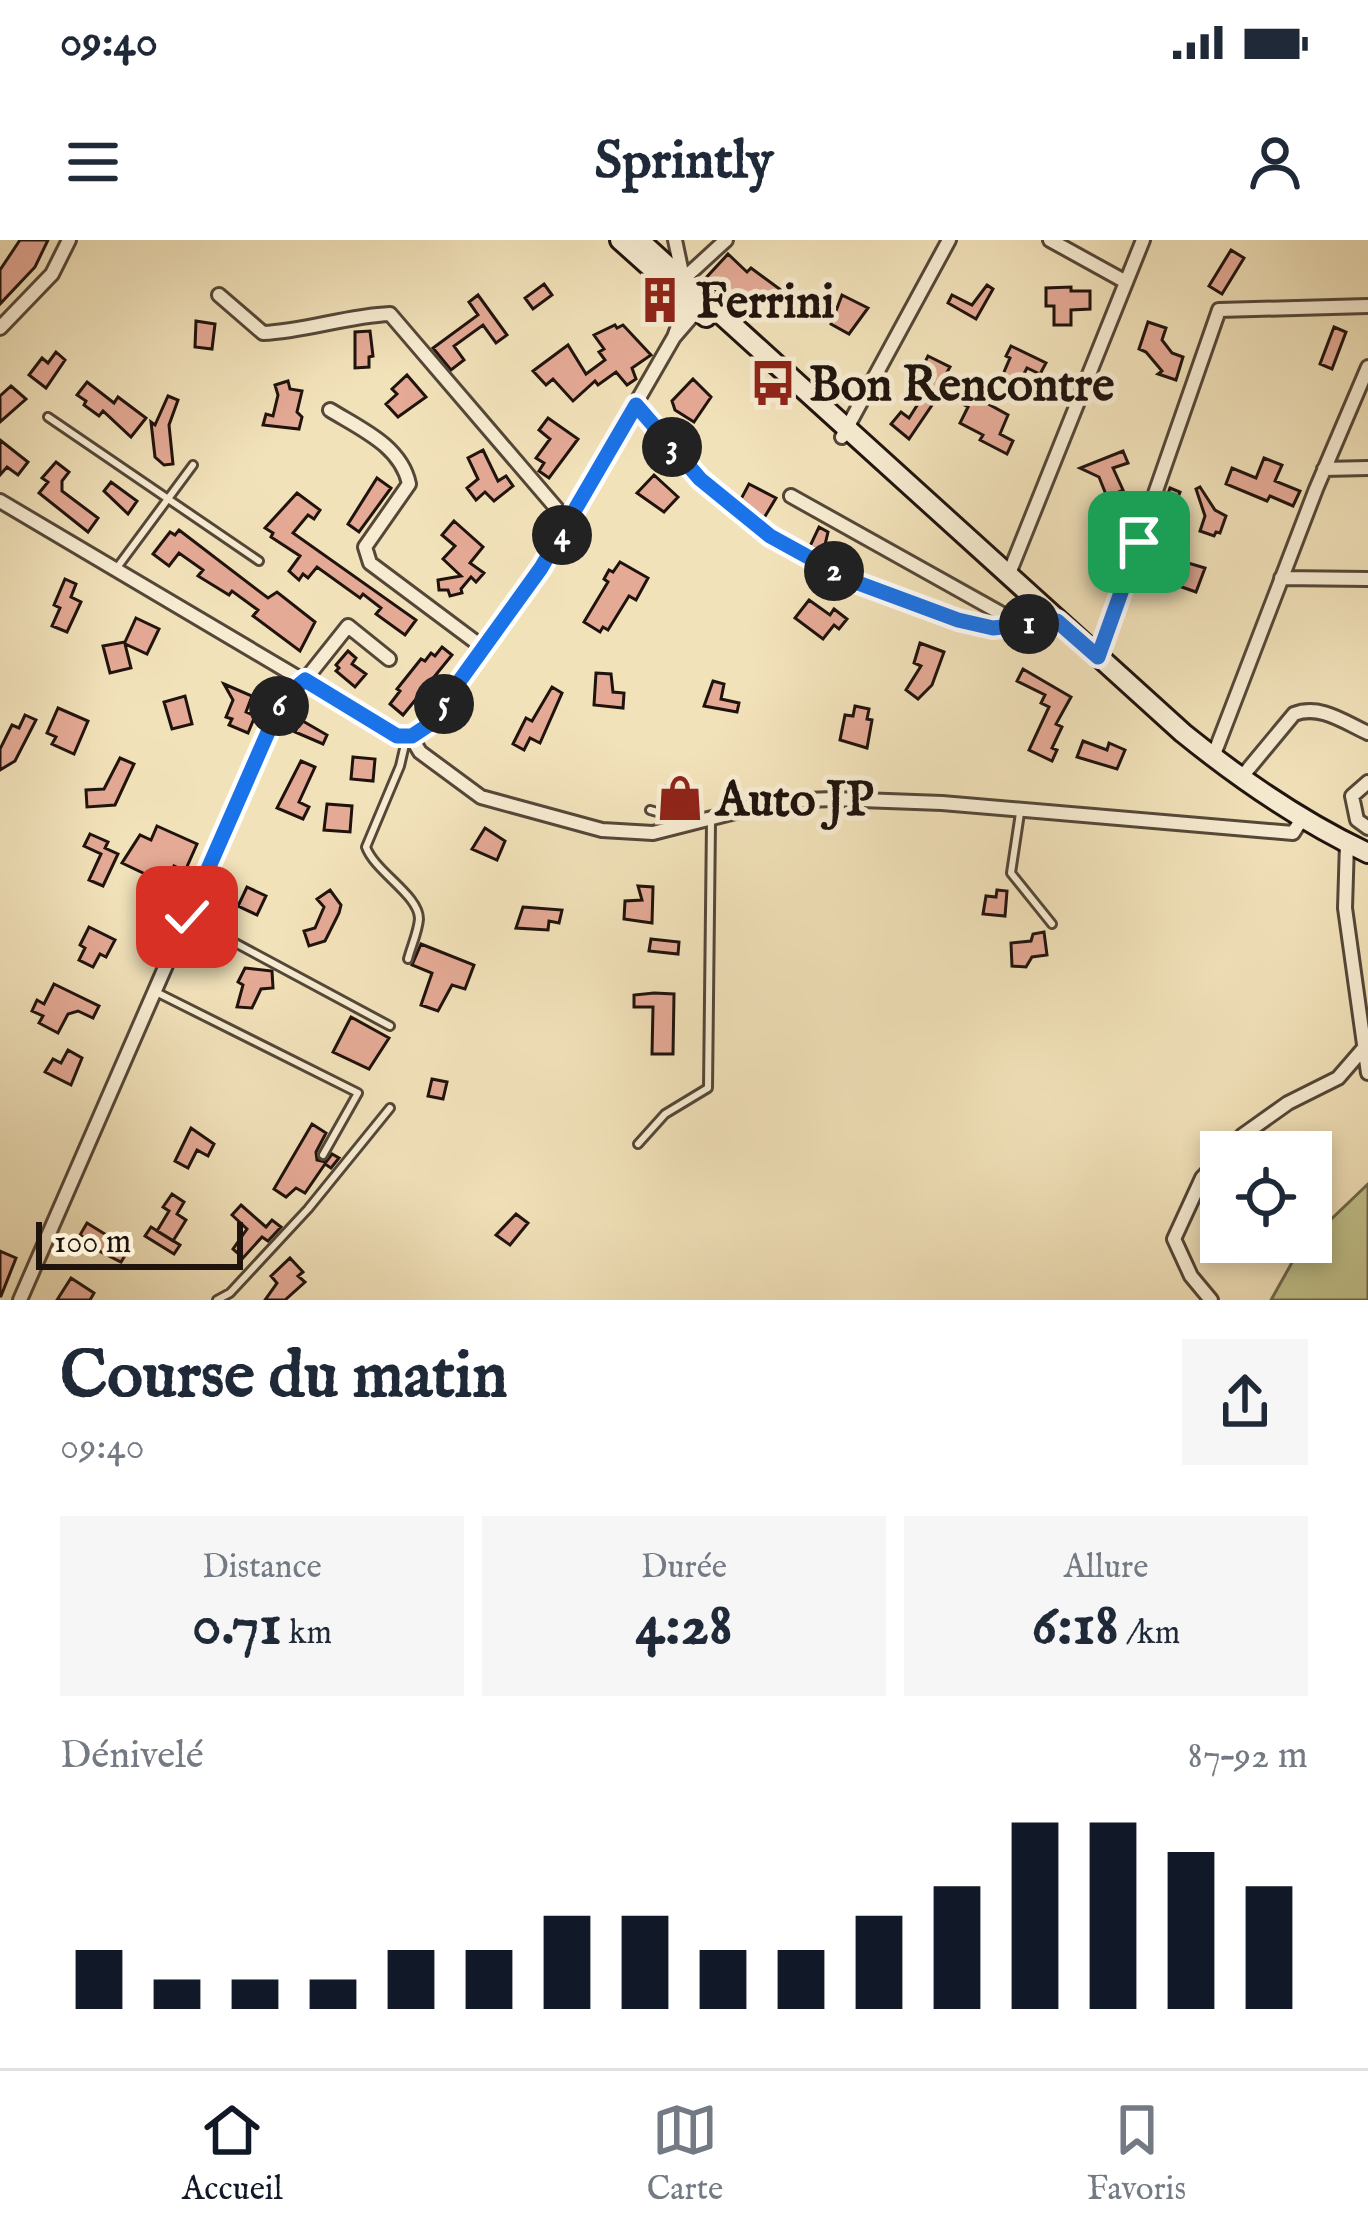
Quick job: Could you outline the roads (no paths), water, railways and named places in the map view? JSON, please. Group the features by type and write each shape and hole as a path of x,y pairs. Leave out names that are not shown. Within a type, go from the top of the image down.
{"main road":[{"path":"620,240 1213,758 1302,819 1368,853"},
{"path":"639,240 688,295"}],"street":[{"path":"0,328 52,274 68,240"},
{"path":"675,240 688,295"},
{"path":"0,501 397,736 409,736 427,726 485,649 569,523 674,337 688,295 726,240"},
{"path":"845,432 949,240"},
{"path":"1050,240 1126,282"},
{"path":"1008,576 1143,240"},
{"path":"219,295 263,333 390,314 569,523"},
{"path":"1098,657 1220,310 1368,304"},
{"path":"1213,758 1368,368"},
{"path":"636,405 700,479 770,536 850,580 993,628 1057,621"},
{"path":"330,410 374,436 405,467 410,484 364,547 370,563 485,649"},
{"path":"1324,470 1368,468"},
{"path":"791,496 1022,625"},
{"path":"1281,578 1368,579"},
{"path":"20,1300 283,698 305,680 348,626 389,658"},
{"path":"1240,779 1294,714 1306,710 1327,713 1368,733"},
{"path":"409,736 420,752 481,797 602,830 653,833 779,801 834,799 1020,809 1293,833 1302,819"},
{"path":"1368,782 1352,796 1357,820 1368,828"},
{"path":"1348,843 1345,908 1368,1073"},
{"path":"1249,1131 1288,1103 1338,1078 1364,1048"},
{"path":"1200,1182 1174,1239 1191,1276 1211,1300"}],"lane":[{"path":"48,417 260,561"},
{"path":"116,569 193,465"},
{"path":"408,959 419,920 416,906 370,859 367,847 409,736"},
{"path":"1020,809 1011,872 1052,924"},
{"path":"650,810 694,823"},
{"path":"638,1144 665,1114 707,1088 711,818"},
{"path":"187,917 390,1026"},
{"path":"154,991 358,1093 323,1155"},
{"path":"217,1300 230,1293 308,1210 390,1108"}],"place":[{"name":"Ferrini","path":"660,300"},
{"name":"Bon Rencontre","path":"773,383"},
{"name":"Auto JP","path":"680,798"}]}
